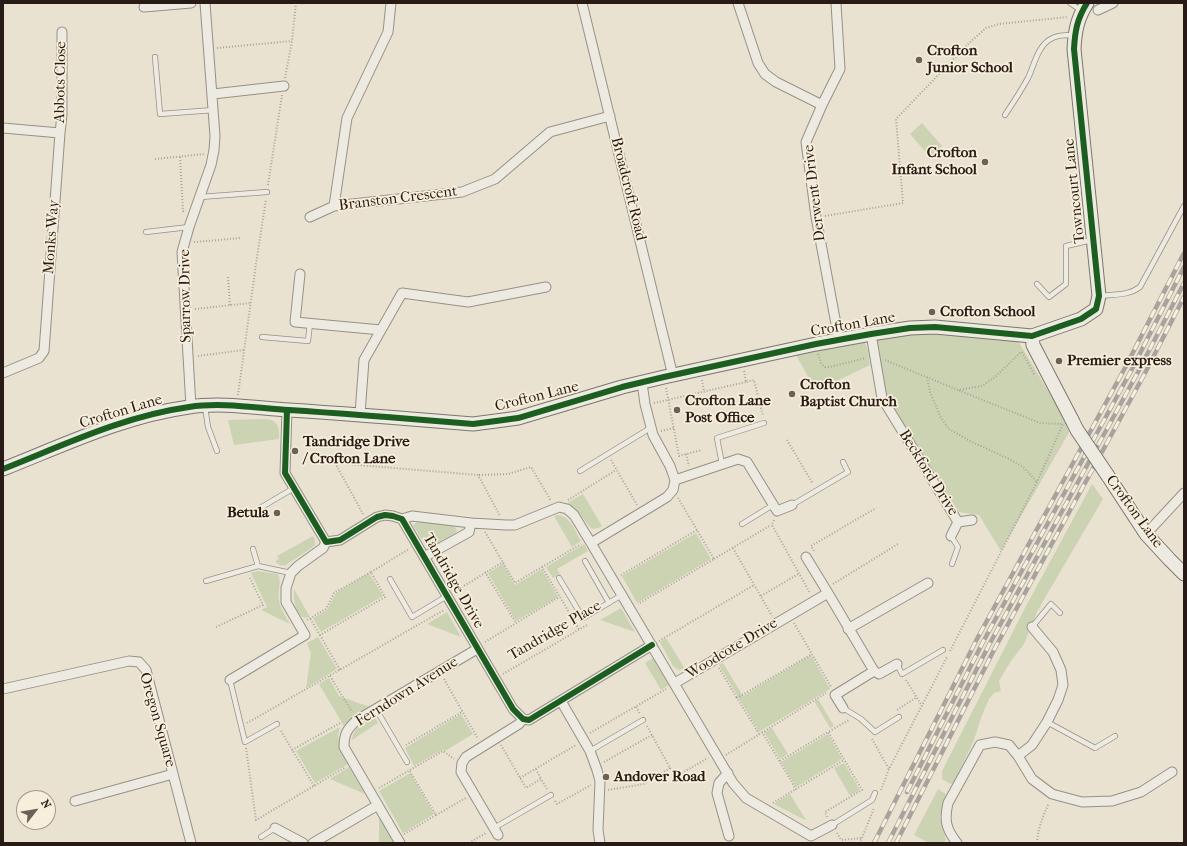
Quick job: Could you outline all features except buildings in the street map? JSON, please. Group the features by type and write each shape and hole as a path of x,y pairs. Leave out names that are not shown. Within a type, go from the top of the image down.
{"street":[{"path":"144,7 191,3"},
{"name":"Sparrow Drive","path":"191,406 182,252 189,227 211,165 214,153 215,136 205,3"},
{"path":"334,206 347,118 388,32 390,3"},
{"name":"Broadcroft Road","path":"582,3 610,116 668,377"},
{"path":"738,3 758,63 765,74 776,82 822,105"},
{"name":"Derwent Drive","path":"836,3 840,69 806,142 816,217 839,340"},
{"path":"1098,10 1113,3"},
{"name":"Towncourt Lane","path":"1083,10 1075,35 1074,49 1099,296"},
{"name":"Abbots Close","path":"60,133 62,115 62,32"},
{"path":"213,94 284,86"},
{"name":"Branston Crescent","path":"310,218 334,206 462,192 496,179 550,132 610,116"},
{"path":"3,128 60,133"},
{"name":"Monks Way","path":"3,373 39,358 44,351 60,133"},
{"path":"300,274 295,322 381,330"},
{"path":"360,414 364,360 402,293 468,302 546,287"},
{"path":"1032,336 1081,319 1096,309 1099,296"},
{"name":"Crofton Lane","path":"3,469 100,430 156,413 191,406 237,406 360,414 473,424 496,422 518,418 622,387 816,344 910,328 935,327 1032,336 1033,345 1077,430 1146,534 1184,574"},
{"name":"Beckford Drive","path":"871,334 882,398 958,522"},
{"path":"591,543 667,497 673,490 676,480 652,430 642,383"},
{"path":"287,410 286,472 326,542"},
{"path":"676,480 738,459 747,462 775,508 792,505"},
{"path":"1146,534 1184,493"},
{"path":"326,542 340,540 376,517 385,515 402,519 412,516 476,523 515,525 559,508 567,509 574,515 614,580 733,783 746,798 811,836"},
{"name":"Tandridge Drive","path":"402,519 513,709 524,719"},
{"name":"Beckford Drive","path":"958,522 972,520"},
{"name":"Beckford Drive","path":"951,536 958,522"},
{"path":"424,557 469,532 476,523"},
{"path":"230,680 305,635 286,602 286,588 291,573 298,566 323,548 326,542"},
{"path":"806,557 874,671 879,674 897,664"},
{"path":"848,629 928,583"},
{"name":"Woodcote Drive","path":"675,683 815,601 826,591"},
{"path":"1018,756 1032,745 1047,722 1058,700 1063,685 1061,670 1054,652 1032,627"},
{"path":"496,832 461,772 462,764 466,757 519,724 524,719 529,720 652,645"},
{"name":"Ferndown Avenue","path":"399,841 344,747 344,737 356,718 376,709 477,648"},
{"name":"Oregon Square","path":"3,689 129,661 139,662 146,670 191,843"},
{"path":"843,708 835,695 874,671"},
{"path":"561,701 590,751 600,781 598,830 600,843"},
{"path":"957,843 946,826 948,803 980,745 995,742 1009,745 1018,756 1032,779 1052,794 1082,802 1112,800 1141,792 1172,772"},
{"path":"75,801 173,774"},
{"path":"728,774 719,783 717,793 729,836"},
{"path":"313,843 378,805"},
{"path":"804,843 811,836 832,825"},
{"path":"276,828 303,843"}],"lane":[{"path":"1070,3 1083,10"},
{"path":"1004,115 1014,102 1029,76 1035,58 1045,43 1056,36 1075,35"},
{"path":"155,57 160,114 214,110"},
{"path":"200,197 267,192"},
{"path":"1099,296 1126,294 1140,287 1184,206"},
{"path":"146,232 189,227"},
{"path":"1037,284 1049,297 1066,284 1066,246 1093,240"},
{"path":"262,337 308,342 310,324"},
{"path":"204,406 208,427 217,451"},
{"path":"722,464 717,438 764,424"},
{"path":"580,471 607,454 652,430"},
{"path":"792,505 848,472 843,462"},
{"path":"260,508 294,488"},
{"path":"742,524 775,508"},
{"path":"951,536 958,548 952,564"},
{"path":"253,549 258,566"},
{"path":"585,561 609,603"},
{"path":"206,581 258,566 291,573"},
{"path":"559,578 583,618 622,595"},
{"path":"390,579 412,617 447,596"},
{"path":"1032,627 1051,604 1060,612"},
{"path":"897,664 902,674 943,650"},
{"path":"230,680 245,742 276,724"},
{"path":"843,708 861,719 875,732 899,717"},
{"path":"376,709 407,762"},
{"path":"590,751 643,720"},
{"path":"1047,722 1095,748 1115,736"},
{"path":"832,825 872,800 875,793"},
{"path":"496,832 551,795"},
{"path":"261,837 276,828"}],"path":[{"path":"237,406 256,264 292,41 296,3"},
{"path":"816,217 902,203 896,119 967,45 986,28 999,24 1083,10"},
{"path":"209,48 292,41"},
{"path":"155,159 214,153"},
{"path":"180,157 183,211 194,213"},
{"path":"184,243 241,238"},
{"path":"228,277 230,306"},
{"path":"185,310 251,303"},
{"path":"816,344 820,363 825,367 875,356 1040,423 1063,424 1037,482 889,769 881,790"},
{"path":"188,357 244,350"},
{"path":"958,390 982,386 995,377 1022,352"},
{"path":"743,360 746,382"},
{"path":"668,377 668,399 679,456 702,450"},
{"path":"927,377 930,392 941,418 949,429 1022,466 1037,482"},
{"path":"646,404 754,380 764,424"},
{"path":"652,430 674,428"},
{"path":"787,440 817,490"},
{"path":"607,454 641,513"},
{"path":"368,522 334,463 478,475 508,474 530,467 559,508 564,503 616,470"},
{"path":"478,475 506,525"},
{"path":"673,490 714,559"},
{"path":"775,508 772,525 815,601"},
{"path":"815,552 811,546 876,508"},
{"path":"476,523 503,562 515,583 542,567"},
{"path":"630,608 772,525"},
{"path":"614,580 697,530"},
{"path":"826,591 898,544"},
{"path":"298,624 326,609 334,593 417,545"},
{"path":"733,548 776,623"},
{"path":"447,596 503,562"},
{"path":"216,627 263,605 246,570"},
{"path":"320,635 385,597 370,572"},
{"path":"485,572 516,623"},
{"path":"761,596 800,573"},
{"path":"652,645 754,584"},
{"path":"241,726 452,606"},
{"path":"310,618 340,670"},
{"path":"737,698 812,654"},
{"path":"714,660 759,734"},
{"path":"439,671 482,747"},
{"path":"902,674 922,706"},
{"path":"330,676 356,718"},
{"path":"520,778 675,683"},
{"path":"899,717 895,711 917,698"},
{"path":"599,791 644,784 670,768 636,707"},
{"path":"399,749 462,712"},
{"path":"780,761 856,716"},
{"path":"276,724 314,786"},
{"path":"870,728 871,737 889,769"},
{"path":"762,732 796,789"},
{"path":"828,732 862,790 825,812 840,840 862,838"},
{"path":"596,767 652,735"},
{"path":"497,738 526,788 542,779"},
{"path":"245,742 256,820 354,763"},
{"path":"371,792 442,751 462,764"},
{"path":"764,809 844,760"},
{"path":"536,769 557,804 600,781"},
{"path":"409,770 436,815"},
{"path":"399,841 436,815 474,793"},
{"path":"1037,843 1040,822 1052,794"},
{"path":"858,843 862,838 875,804"},
{"path":"470,843 496,832"}],"green space":[{"path":"922,123 942,146 930,157 910,134"},
{"path":"919,328 1018,341 1071,429 1001,551 979,515 959,512 886,397 875,337"},
{"path":"864,340 868,350 870,365 816,391 796,355"},
{"path":"265,419 273,421 277,425 279,439 234,445 228,420"},
{"path":"1092,484 1103,499 1037,612 1024,644 1011,661 999,681 1001,691 994,693 989,699 974,740 954,783 950,784 942,779 942,771 1025,608"},
{"path":"583,494 602,526 592,529 578,512 567,503"},
{"path":"558,515 569,521 581,541 572,547 554,516"},
{"path":"418,522 449,525 455,527 457,531 432,547 428,547 413,526"},
{"path":"696,533 711,559 637,603 622,576"},
{"path":"313,536 315,545 286,565 280,565 275,561 279,559 277,556"},
{"path":"584,544 588,551 557,569 560,574 553,578 546,567"},
{"path":"503,564 515,585 542,569 558,597 516,621 488,573"},
{"path":"257,571 278,574 280,580 280,603 290,624 261,610 267,607 251,573"},
{"path":"369,573 383,596 321,632 313,618 327,610 336,593"},
{"path":"294,589 310,617 305,618 301,616 296,609"},
{"path":"621,608 635,632 600,620"},
{"path":"447,612 461,637 427,624"},
{"path":"318,637 337,669 306,688 311,653 307,643"},
{"path":"666,638 685,669 678,670 673,666 660,642"},
{"path":"811,655 830,689 759,732 719,665 723,663 743,696"},
{"path":"653,658 669,685 661,690 645,663"},
{"path":"329,678 339,696 370,707 352,718 344,726 319,684"},
{"path":"818,699 834,726 830,728 814,701"},
{"path":"461,714 473,734 445,751 442,750 414,766 405,748"},
{"path":"374,716 378,723 352,740 357,728"},
{"path":"340,727 338,736 340,750 348,764 315,783 296,751"},
{"path":"772,728 788,754 780,759 764,732"},
{"path":"828,734 842,759 796,787 781,762"},
{"path":"844,763 860,790 850,796 834,768"},
{"path":"349,767 365,794 330,779"},
{"path":"410,773 434,814 403,833 379,791"},
{"path":"938,789 946,794 940,817 946,840 944,843 929,843 914,835"},
{"path":"790,794 806,820 774,804"},
{"path":"379,815 395,843 379,843"}],"railway":[{"path":"874,843 977,639 1126,366 1184,253"},
{"path":"907,792 983,642 1132,369 1184,267"},
{"path":"888,843 989,645 1138,372 1184,283"},
{"path":"896,843 995,648 1144,375 1184,297"}],"cycle path":[{"path":"3,469 94,432 141,417 189,407 214,405 239,406 473,424 518,418 622,387 664,377 816,344 871,334 910,328 935,327 1032,336 1081,319 1096,309 1099,296 1074,49 1077,25 1087,3"},
{"path":"287,410 285,473 326,542 340,540 377,517 385,515 402,519 513,709 523,719 529,720 652,645"}],"place":[{"name":"Crofton Junior School","path":"919,60"},
{"name":"Crofton Infant School","path":"985,162"},
{"name":"Crofton School","path":"932,312"},
{"name":"Premier express","path":"1059,361"},
{"name":"Crofton Baptist Church","path":"792,394"},
{"name":"Crofton Lane Post Office","path":"677,410"},
{"name":"Tandridge Drive / Crofton Lane","path":"295,451"},
{"name":"Betula","path":"277,513"},
{"name":"Andover Road","path":"606,777"}]}
